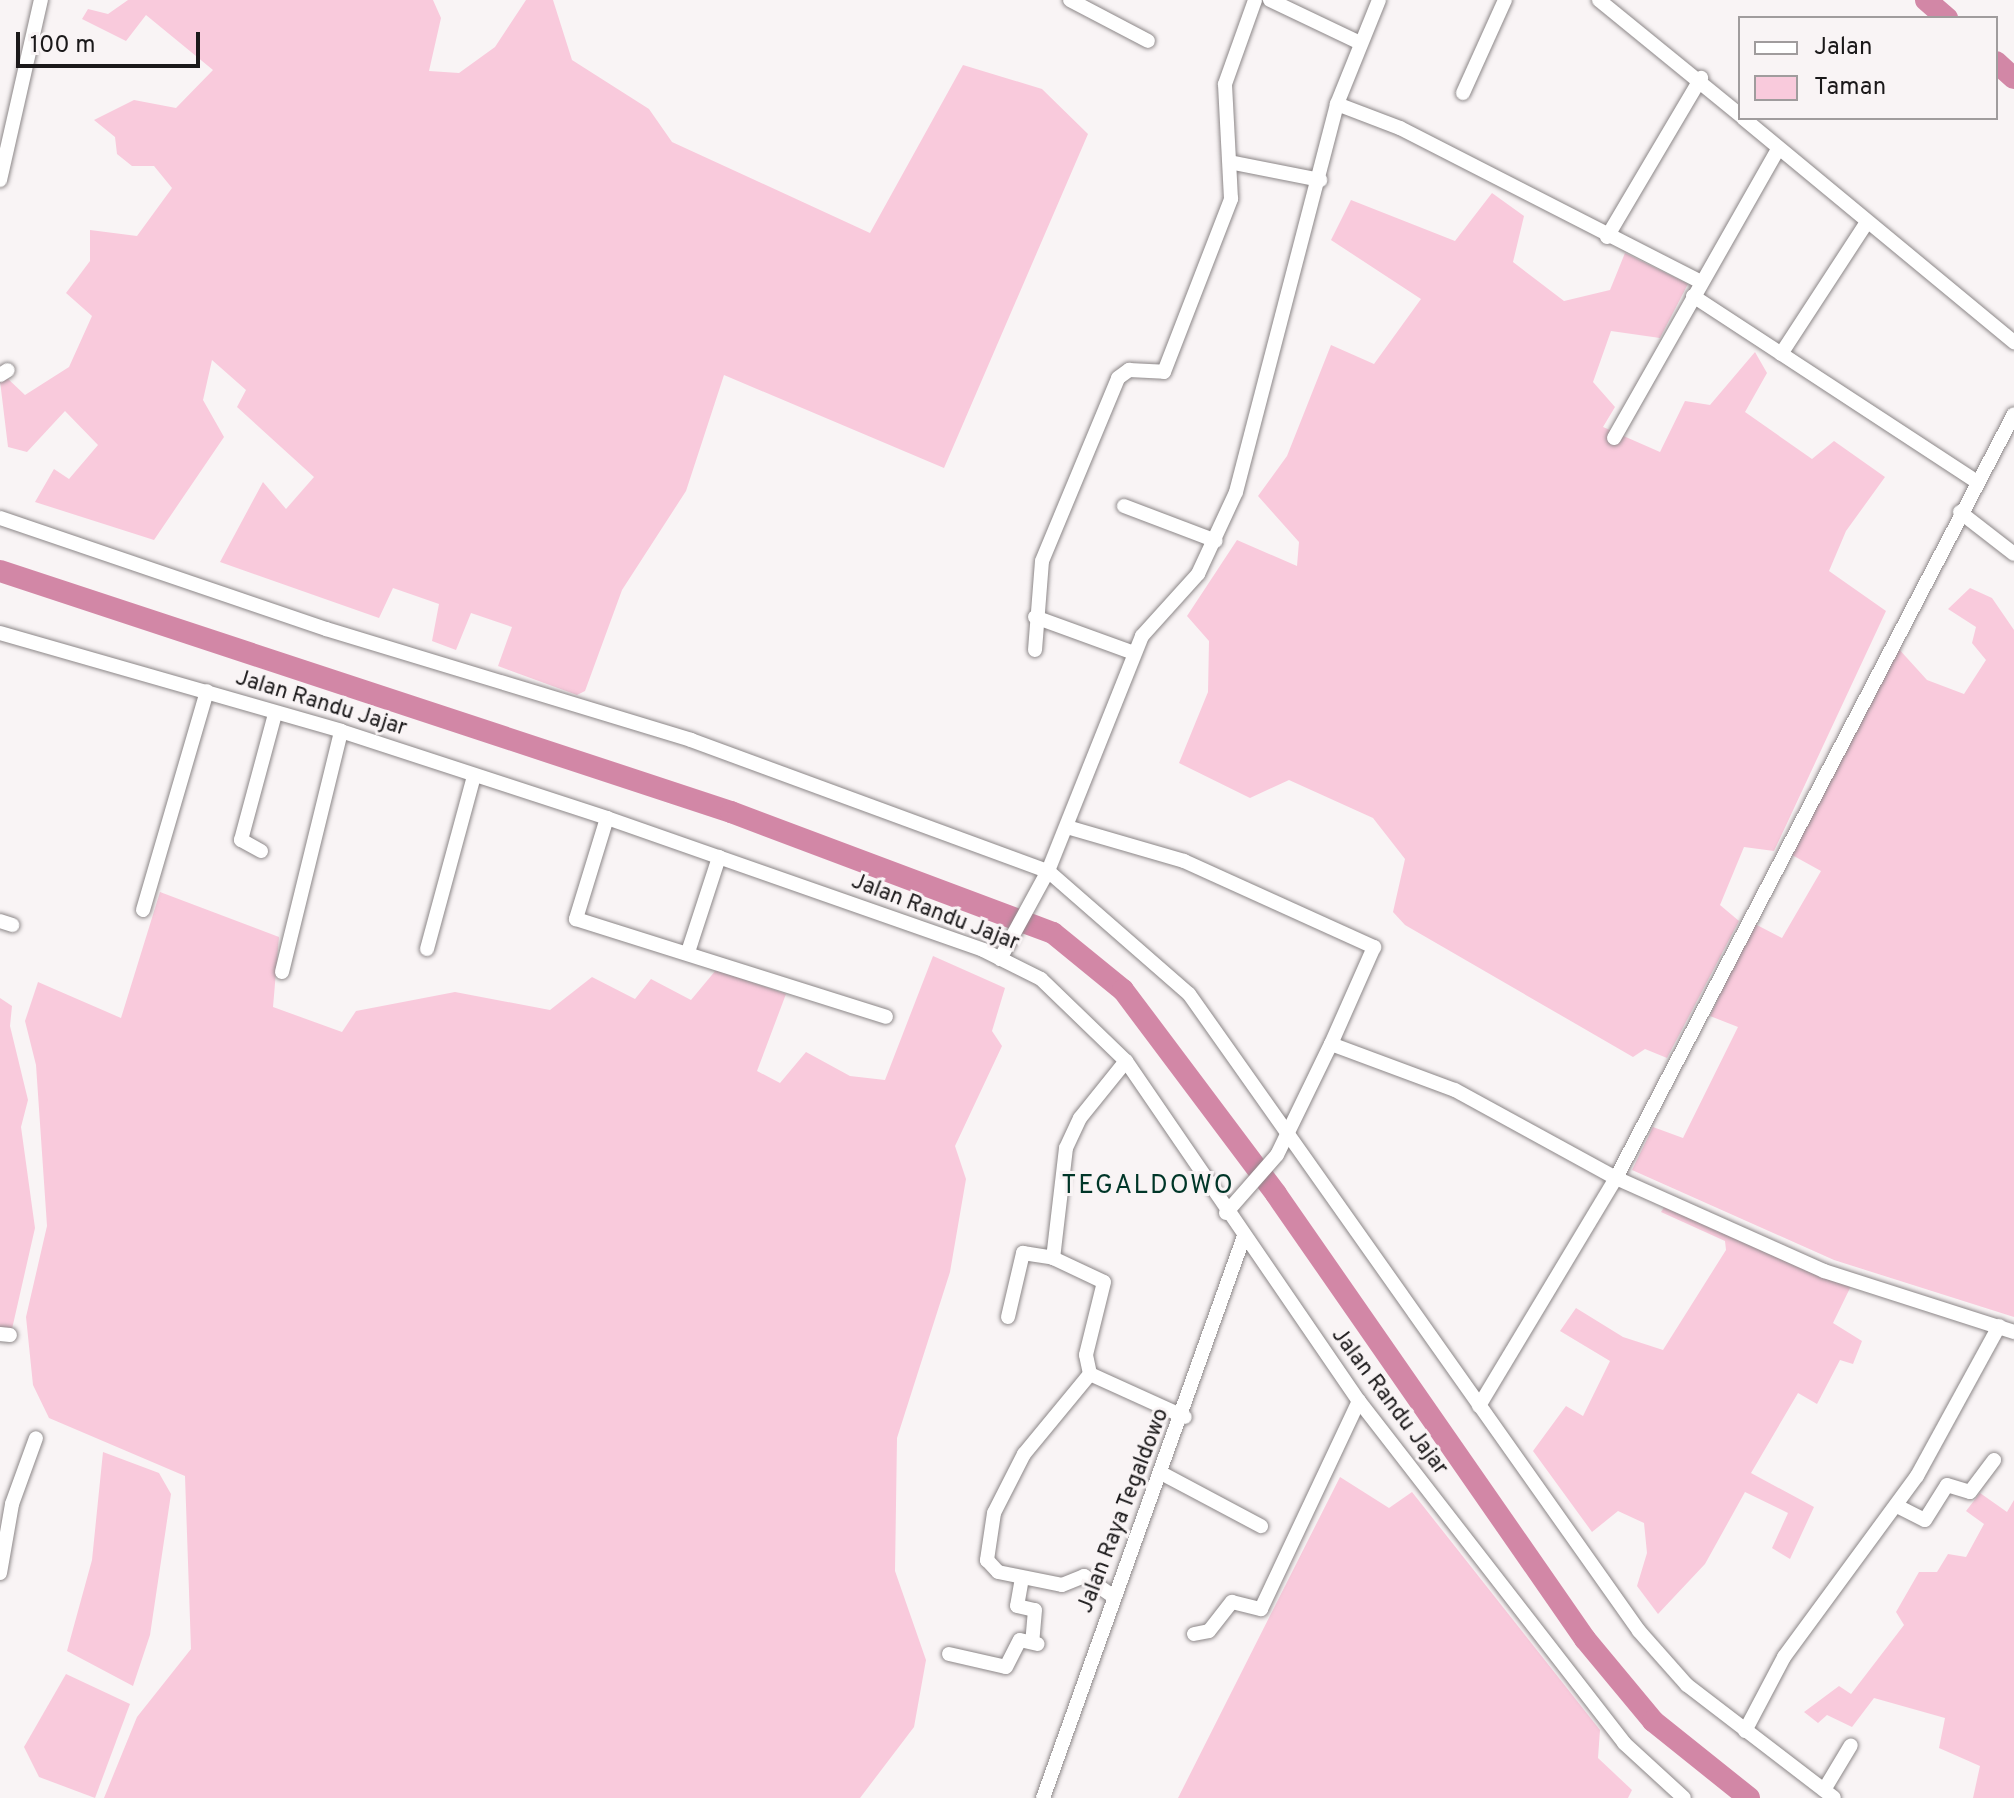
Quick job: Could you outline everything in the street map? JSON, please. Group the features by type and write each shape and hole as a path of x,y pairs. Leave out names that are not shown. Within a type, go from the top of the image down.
{"street":[{"path":"0,180 41,0"},
{"path":"1070,0 1148,41"},
{"path":"1035,650 1035,617 1042,561 1118,378 1129,370 1164,372 1231,199 1234,163 1225,84 1255,0"},
{"path":"1003,952 1045,878 1134,653 1154,616 1190,585 1216,541 1268,392 1337,104 1379,0"},
{"path":"1463,93 1505,0"},
{"path":"1599,0 1697,83 1738,113"},
{"path":"1280,2 1360,43"},
{"path":"1607,237 1697,83"},
{"path":"1337,104 1400,128 1607,237 1699,281"},
{"path":"1746,120 2014,342"},
{"path":"1614,438 1699,281 1778,149"},
{"path":"1234,163 1320,180"},
{"path":"1781,354 1867,222"},
{"path":"1693,296 1976,481"},
{"path":"1479,1406 1616,1178 1976,481 2014,414"},
{"path":"1124,506 1216,541"},
{"path":"1960,512 2014,554"},
{"path":"0,518 326,629 691,740 1045,878 1189,994 1286,1139 1639,1631 1687,1685 1829,1794 1851,1745"},
{"path":"1035,617 1134,653"},
{"name":"Jalan Randu Jajar","path":"0,633 204,702 1003,952 1061,993 1126,1061 1243,1239 1359,1401 1624,1743 1684,1798"},
{"path":"143,910 204,702"},
{"path":"261,851 241,842 273,722"},
{"path":"282,972 338,742"},
{"path":"427,949 471,785"},
{"path":"604,827 575,918 689,949 886,1017"},
{"path":"1067,827 1184,861 1374,947 1286,1139 1277,1155 1226,1213"},
{"path":"689,949 718,864"},
{"path":"1331,1044 1455,1090 1616,1178 1824,1271 2014,1332"},
{"path":"1053,1258 1066,1148 1080,1118 1126,1061"},
{"name":"Jalan Raya Tegaldowo","path":"1043,1798 1113,1596 1185,1417 1243,1239"},
{"path":"1008,1317 1023,1253 1053,1258 1104,1282 1086,1355 1090,1374"},
{"path":"1745,1731 1784,1657 1897,1506 1999,1326"},
{"path":"1090,1374 1185,1417"},
{"path":"1090,1374 1030,1445 994,1513 988,1565 1022,1578 1070,1586 1084,1576 1113,1596"},
{"path":"1194,1634 1209,1631 1232,1602 1261,1609 1359,1401"},
{"path":"1,1567 36,1438"},
{"path":"1897,1506 1925,1520 1947,1485 1970,1492 1994,1460"},
{"path":"1163,1474 1261,1526"},
{"path":"949,1654 1006,1667 1020,1640 1035,1643 1036,1613 1017,1606 1022,1578"}],"green space":[{"path":"128,0 433,0 441,18 429,71 459,73 495,47 526,0 553,0 572,60 649,109 672,142 870,233 963,65 1042,89 1088,134 944,468 724,375 686,491 622,590 585,691 577,695 498,666 512,627 471,613 456,650 432,641 439,604 393,588 379,618 220,562 263,482 286,509 314,477 237,407 246,390 212,360 203,400 224,437 154,540 35,502 54,469 69,479 98,445 65,411 27,452 8,447 0,381 6,377 25,395 69,367 92,316 66,293 90,261 90,230 137,236 172,188 154,166 132,166 117,154 115,137 94,120 134,100 176,108 213,70 146,15 126,41 82,19 88,9 108,14"},
{"path":"1492,193 1524,216 1513,262 1564,301 1610,290 1625,253 1688,284 1660,338 1611,331 1593,382 1615,407 1603,427 1660,452 1685,401 1710,405 1755,352 1767,373 1745,412 1812,459 1834,441 1885,477 1846,531 1829,571 1886,611 1774,851 1744,847 1720,905 1739,921 1667,1058 1645,1049 1633,1057 1405,925 1393,912 1405,859 1373,818 1289,780 1250,798 1179,763 1208,692 1209,641 1187,616 1237,540 1297,566 1299,542 1258,496 1287,456 1331,345 1374,364 1421,299 1331,240 1351,200 1455,241"},
{"path":"1970,588 1992,598 2014,630 2014,1317 1834,1260 1632,1170 1653,1127 1683,1138 1738,1027 1710,1016 1753,923 1782,938 1821,871 1792,855 1897,647 1927,680 1964,694 1986,660 1972,643 1976,627 1948,609"},
{"path":"160,892 279,937 273,1007 342,1032 356,1011 455,992 550,1010 592,977 635,999 651,979 691,1000 716,970 786,994 757,1071 780,1083 806,1052 850,1076 885,1080 933,956 1005,988 992,1031 1002,1046 955,1146 966,1179 950,1272 897,1438 895,1571 926,1660 914,1727 860,1798 104,1798 137,1717 191,1649 185,1476 49,1418 33,1385 26,1317 47,1226 36,1065 25,1021 38,982 121,1018"},
{"path":"0,998 12,1006 10,1026 28,1100 21,1127 35,1228 12,1329 0,1328"},
{"path":"1667,1203 1851,1286 1833,1323 1862,1341 1853,1364 1840,1360 1817,1404 1798,1393 1751,1473 1814,1507 1790,1559 1772,1548 1788,1513 1745,1492 1705,1564 1658,1614 1637,1586 1647,1553 1644,1523 1618,1511 1592,1532 1533,1451 1566,1406 1583,1416 1610,1361 1560,1331 1576,1308 1623,1337 1663,1350 1726,1250 1725,1241 1661,1212"},
{"path":"103,1452 159,1473 171,1494 150,1635 133,1686 67,1651 92,1560"},
{"path":"1340,1477 1389,1508 1412,1492 1600,1730 1598,1758 1632,1790 1628,1798 1178,1798"},
{"path":"1980,1493 2007,1512 2014,1500 2014,1798 1973,1798 1980,1766 1939,1748 1945,1718 1874,1698 1852,1727 1827,1715 1818,1723 1804,1712 1839,1686 1851,1694 1904,1625 1896,1612 1919,1572 1937,1572 1948,1554 1966,1557 1984,1524 1966,1511"},
{"path":"66,1674 130,1704 95,1798 39,1777 24,1747"}],"waterway":[{"path":"1926,0 1945,16"},
{"path":"1998,64 2014,78"},
{"path":"0,571 731,812 1053,933 1123,990 1276,1194 1585,1639 1653,1721 1749,1798"}],"district":[{"name":"TEGALDOWO","path":"1148,1187"}]}
